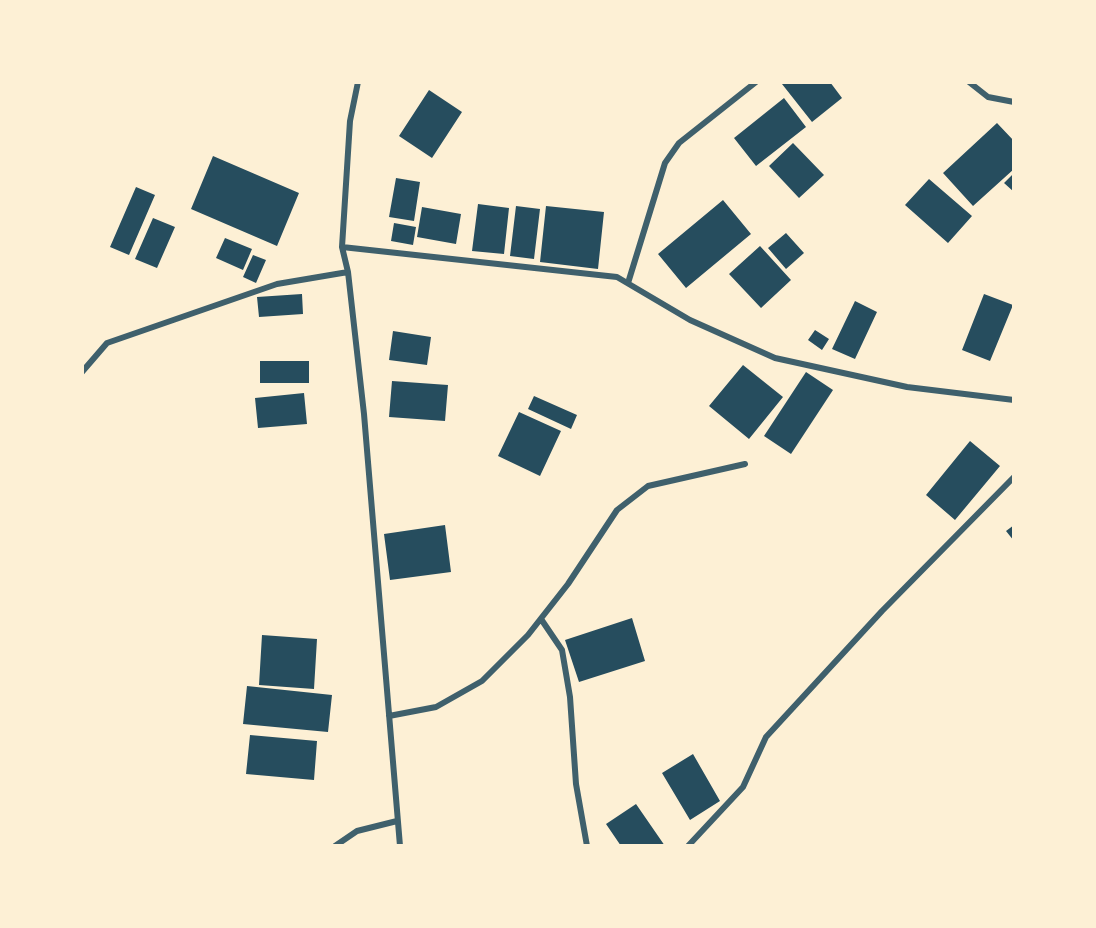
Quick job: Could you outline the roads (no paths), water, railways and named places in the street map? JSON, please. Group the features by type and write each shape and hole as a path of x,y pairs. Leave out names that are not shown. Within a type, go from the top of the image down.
{"street":[{"path":"358,82 350,121 342,247 348,272 364,414 400,846"},
{"path":"627,283 665,163 680,143 756,82"},
{"path":"969,82 988,98 1014,102"},
{"path":"342,247 617,277 690,320 776,358 908,387 1014,400"},
{"path":"82,372 107,343 277,284 348,272"},
{"path":"389,716 436,707 482,681 541,619 568,584 617,510 648,486 745,464"},
{"path":"688,846 744,787 766,737 882,611 1014,477"},
{"path":"541,619 562,650 570,697 576,784 587,846"},
{"path":"335,846 357,831 398,821"}]}
